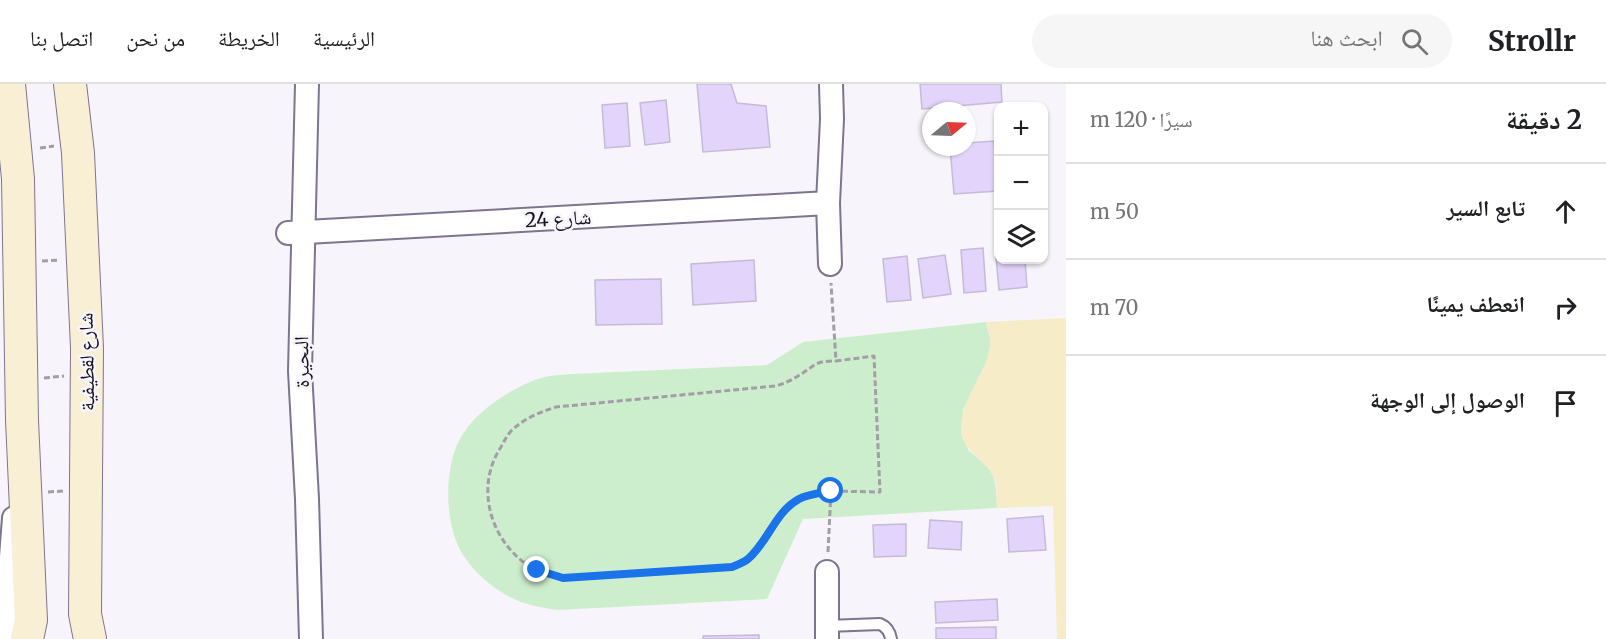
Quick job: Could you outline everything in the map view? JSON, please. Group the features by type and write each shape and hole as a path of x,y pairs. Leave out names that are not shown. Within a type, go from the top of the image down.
{"street":[{"path":"9,84 18,179 25,494 17,629"},
{"name":"شارع لقطيفية","path":"70,84 77,144 87,373 87,631"},
{"name":"البحيرة","path":"291,84 311,639"},
{"name":"البحيرة","path":"296,639 285,372 307,84"},
{"path":"830,264 828,203 832,119 831,84"},
{"name":"شارع 24","path":"296,233 828,203"},
{"path":"17,629 22,420"},
{"path":"827,572 827,632"}],"lane":[{"path":"827,632 880,624 887,628 891,639"}],"path":[{"path":"16,150 77,144"},
{"path":"19,263 82,258"},
{"path":"830,264 836,361"},
{"path":"874,356 880,492 831,491 802,497 774,523 748,559 732,567 563,578 537,570 514,555 498,534 489,508 488,482 495,455 510,433 530,416 556,406 776,386 806,372 818,363 836,361 874,356"},
{"path":"21,380 87,373"},
{"path":"25,494 86,489"},
{"path":"827,572 831,491"}],"green space":[{"path":"986,322 991,342 988,358 963,410 968,450 984,463 995,480 997,508 803,519 767,599 558,610 534,606 510,597 484,579 463,555 457,543 450,516 448,486 457,445 471,423 481,413 504,395 529,382 548,376 572,374 767,365 803,342"}],"sand":[{"path":"1066,318 1066,639 1057,639 1053,506 997,508 996,486 992,473 966,446 961,432 964,409 988,356 990,339 986,322"}],"building":[{"path":"697,84 731,84 737,103 766,106 770,147 703,152"},
{"path":"920,84 1001,84 1002,102 976,104 976,102 922,102 922,109"},
{"path":"666,100 670,142 645,145 640,103"},
{"path":"627,103 630,146 605,148 602,105"},
{"path":"994,141 994,191 954,194 951,156 976,156 976,142"},
{"path":"983,248 986,291 964,293 961,250"},
{"path":"945,255 951,294 923,298 918,259"},
{"path":"907,256 911,300 887,302 883,259"},
{"path":"754,260 756,301 693,305 691,264"},
{"path":"997,264 1025,264 1027,287 999,290"},
{"path":"661,279 662,324 596,325 595,280"},
{"path":"1043,516 1046,550 1009,552 1007,519"},
{"path":"930,520 962,522 961,550 928,548"},
{"path":"906,524 906,556 874,557 873,525"},
{"path":"997,599 998,620 936,623 935,602"},
{"path":"996,627 996,639 936,639 936,628"},
{"path":"759,635 759,639 703,639 703,636"}],"route":[{"path":"537,570 563,578 732,567 748,559 774,523 794,502 802,497 831,491"}]}
